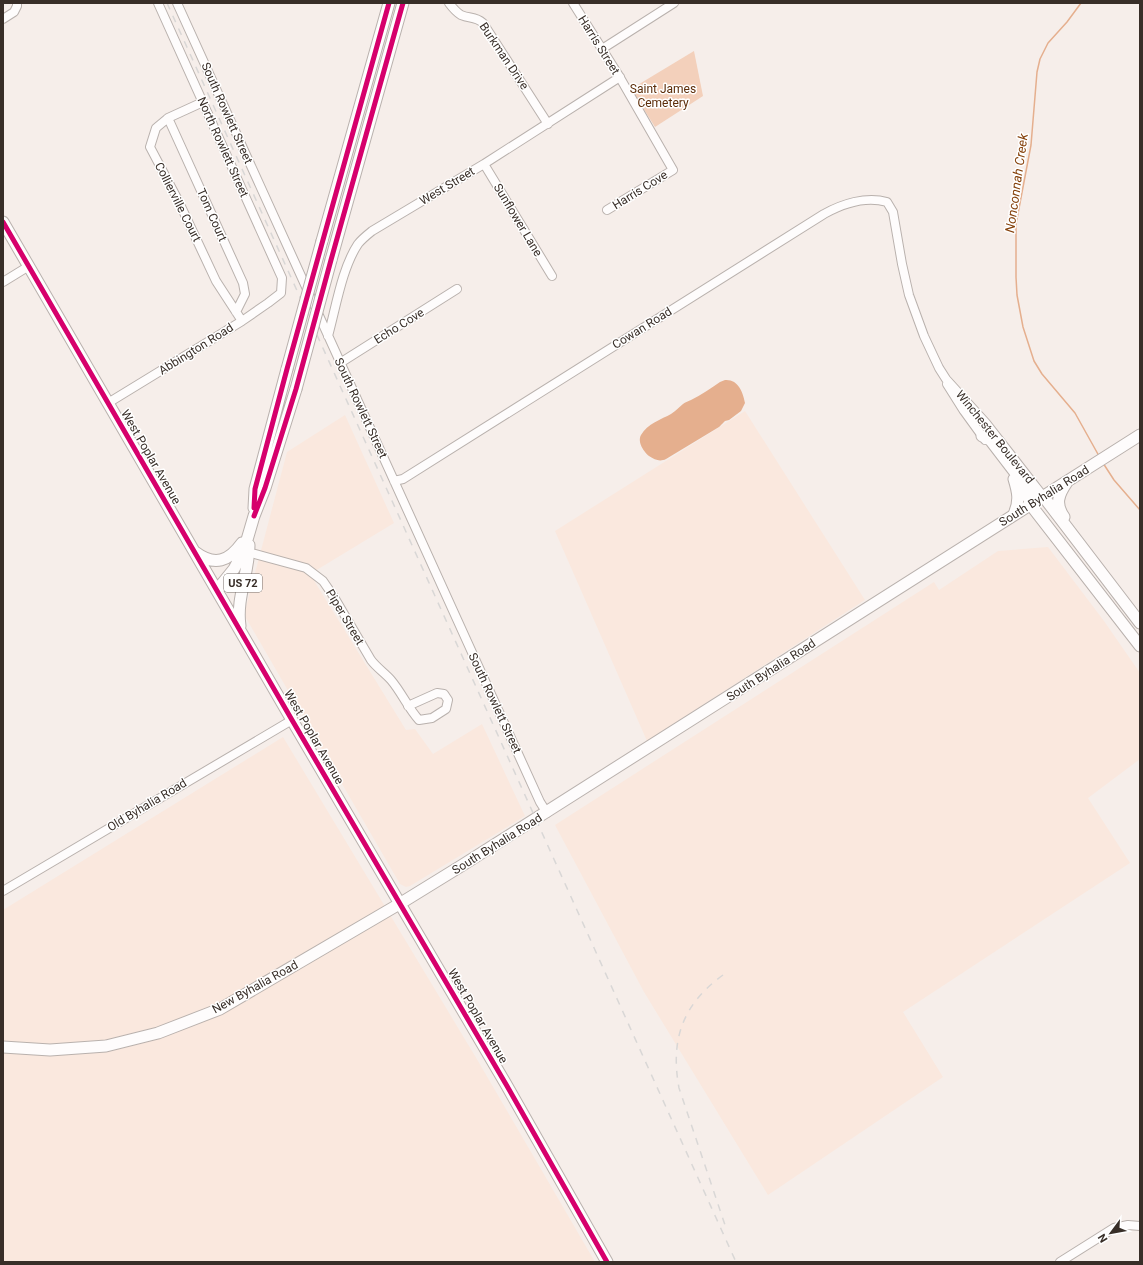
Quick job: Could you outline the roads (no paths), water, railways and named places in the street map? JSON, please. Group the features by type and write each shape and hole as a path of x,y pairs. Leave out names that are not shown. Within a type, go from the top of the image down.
{"main road":[{"name":"US 72","path":"254,516 255,489 322,241 389,3"},
{"name":"US 72","path":"217,590 234,569 243,550 265,488 296,389 403,3"},
{"path":"370,72 382,77"},
{"name":"West Poplar Avenue","path":"3,222 537,1138 607,1262"},
{"name":"South Byhalia Road","path":"400,903 547,813 1140,435"},
{"path":"982,436 987,437 991,441 1030,492 1034,495 1043,496 1138,620"},
{"path":"1014,479 1019,496 1017,508 1014,514"},
{"path":"1068,480 1059,493 1058,502 1061,512 1104,572 1105,577"},
{"path":"1105,577 1083,555 1041,503 1034,502 1030,504 1140,646"},
{"name":"US 72","path":"241,632 239,604 248,564 243,550"},
{"path":"195,552 202,558 217,561 243,550"},
{"path":"1122,622 1138,620"},
{"name":"New Byhalia Road","path":"3,1047 50,1050 106,1046 158,1033 220,1008 400,903"}],"street":[{"name":"North Rowlett Street","path":"158,3 282,278 281,293"},
{"name":"South Rowlett Street","path":"177,3 537,795 547,813"},
{"name":"Burkman Drive","path":"449,3 457,13 478,18 483,23 548,124"},
{"name":"Harris Street","path":"573,3 620,77 673,170"},
{"path":"3,19 14,12 17,4"},
{"path":"602,49 672,4"},
{"name":"West Street","path":"328,336 350,261 360,242 372,231 484,164 620,77"},
{"name":"Collierville Court","path":"203,102 168,118 156,128 150,147 178,200 216,281 242,321"},
{"name":"Tom Court","path":"168,118 243,283 245,294 236,312"},
{"name":"Sunflower Lane","path":"484,164 552,276"},
{"name":"Harris Cove","path":"607,210 673,170"},
{"name":"Cowan Road","path":"394,481 403,479 834,209 852,202 876,200 887,202 893,212"},
{"name":"Winchester Boulevard","path":"893,212 909,295 928,346 946,379 986,424 1043,496"},
{"path":"3,282 29,266"},
{"name":"Echo Cove","path":"340,363 457,289"},
{"name":"Abbington Road","path":"108,403 242,321 281,293"},
{"name":"Winchester Boulevard","path":"946,379 947,384 954,396 1014,479 1030,504"},
{"name":"Piper Street","path":"243,550 306,568 323,581 371,660 378,669 391,680 408,706 419,720 432,718 446,709 448,700 444,694 436,693 408,706"},
{"name":"Old Byhalia Road","path":"3,891 292,720"},
{"path":"1060,1262 1114,1228 1128,1225 1140,1226"}],"waterway":[{"name":"Nonconnah Creek","path":"1081,3 1067,22 1048,43 1040,59 1037,72 1031,145 1016,224 1016,277 1017,295 1023,327 1034,361 1042,374 1075,413 1099,456"},
{"name":"Nonconnah Creek","path":"1103,463 1114,480 1140,510"}],"railway":[{"path":"167,3 736,1262"},
{"path":"723,975 709,986 689,1011 678,1038 676,1054 679,1088 726,1228"}],"park label":[{"name":"Saint James Cemetery","path":"663,96"}]}
